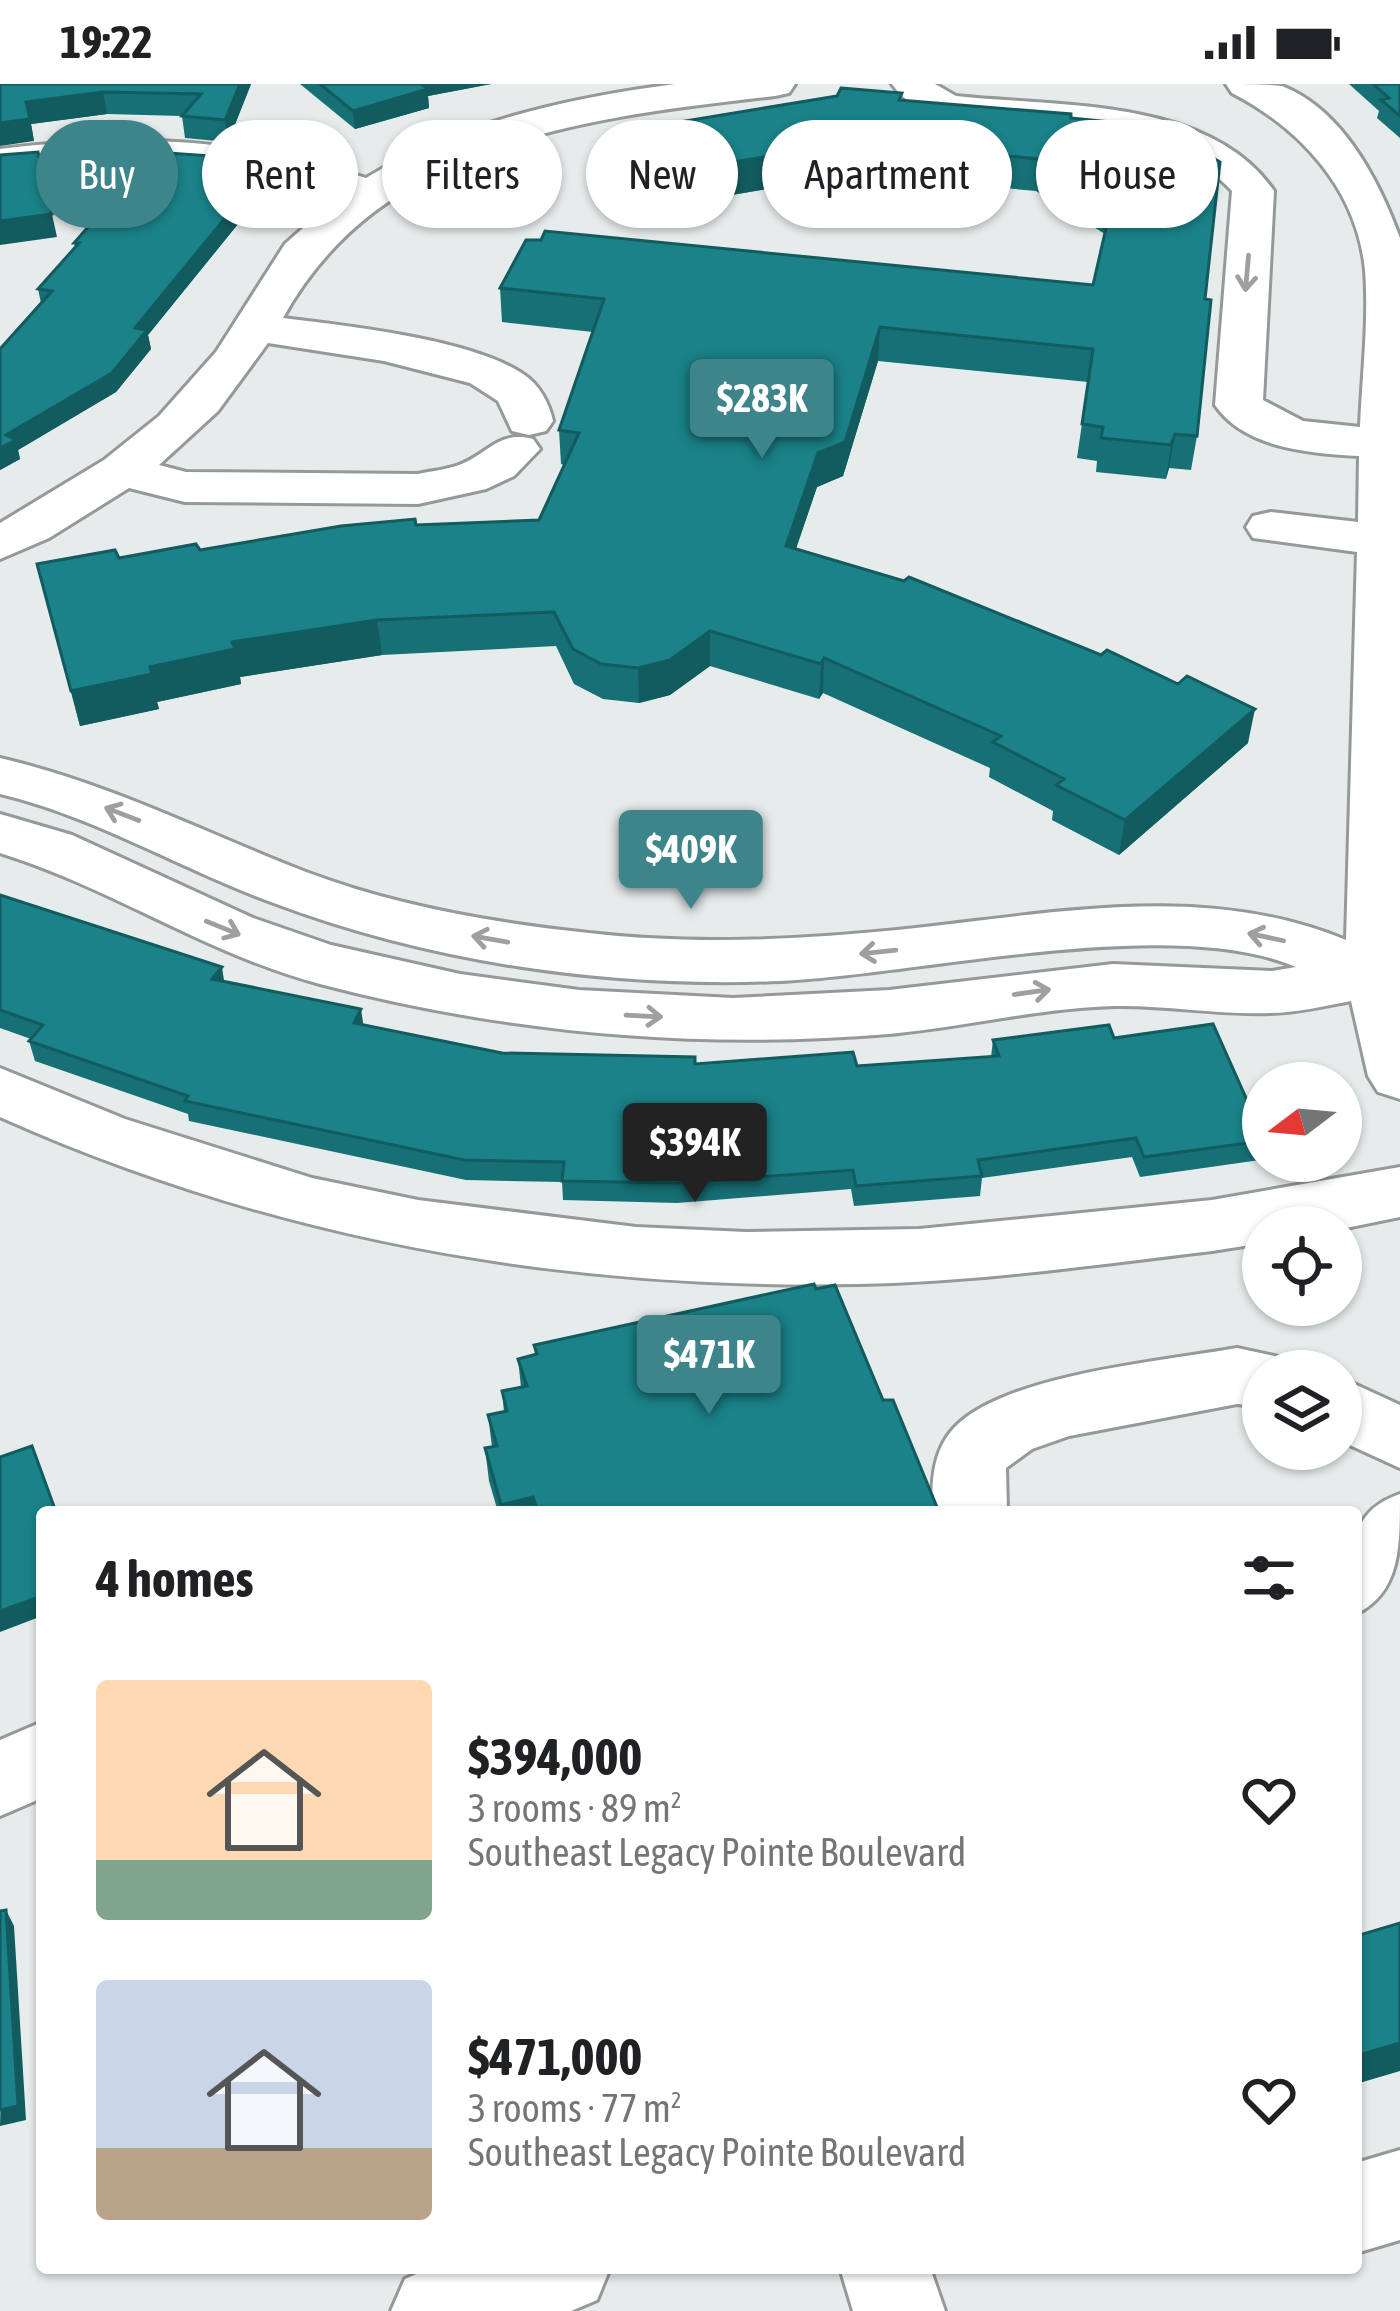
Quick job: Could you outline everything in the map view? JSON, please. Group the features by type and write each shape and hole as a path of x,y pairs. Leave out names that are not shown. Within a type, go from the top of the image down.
{"street":[{"path":"0,544 123,470 187,417 227,371 282,274 315,238 370,193 473,144 570,113 640,99 775,84"},
{"path":"911,84 926,98 948,107 1159,130 1183,138 1242,174 1252,191 1239,405 1257,422 1288,433 1387,444"},
{"path":"1246,84 1295,111 1344,161 1372,214 1387,268 1388,978 1400,1076"},
{"path":"0,162 125,148 175,148 262,159 370,193"},
{"path":"123,470 185,487 418,489 469,479 497,466 522,435 521,398 491,374 301,333 253,328"},
{"path":"1271,527 1385,540"},
{"path":"0,776 130,816 212,857 360,910 488,939 591,954 804,959 1018,934 1113,927 1199,928 1270,934 1388,978"},
{"path":"0,833 52,849 232,932 320,963 460,997 579,1012 733,1020 889,1012 1113,985 1272,992 1388,978"},
{"path":"0,1091 146,1156 299,1202 456,1234 590,1251 862,1258 1230,1223 1400,1192"},
{"path":"970,1506 967,1475 983,1444 1031,1417 1242,1377"},
{"path":"1362,1418 1400,1439"},
{"path":"1362,1574 1400,1525"},
{"path":"0,1780 36,1761"},
{"path":"1362,2206 1400,2195"},
{"path":"437,2311 547,2274"},
{"path":"887,2274 899,2311"}],"building":[{"path":"0,84 240,84 225,120 182,116 201,94 103,92 26,102 30,119 0,123"},
{"path":"320,84 421,84 428,89 353,111"},
{"path":"1373,84 1400,84 1400,116 1381,100 1389,98"},
{"path":"841,88 902,93 899,100 1071,114 1071,118 1091,120 1036,120 1036,159 1012,156 1012,120 762,120 762,157 738,161 738,120 691,120 837,96"},
{"path":"36,152 36,216 0,221 0,155"},
{"path":"178,154 202,155 202,228 217,228 135,328 147,330 112,373 6,435 16,440 0,448 0,349 52,291 38,289 79,243 74,243 87,228 178,228"},
{"path":"1106,228 1213,228 1205,299 1211,300 1197,436 1175,434 1171,445 1101,438 1103,427 1082,424 1093,349 880,327 845,442 818,453 786,546 904,581 909,577 1101,655 1107,650 1178,684 1187,676 1255,709 1125,820 1056,785 1064,779 993,742 1001,736 824,658 821,664 710,631 670,660 638,668 601,664 573,649 554,612 377,620 232,642 235,649 150,667 152,674 71,691 37,564 115,550 119,558 196,544 200,550 341,526 415,519 416,525 539,520 579,433 559,430 604,299 500,288 526,240 541,240 545,231 1093,285"},
{"path":"0,895 222,967 212,979 361,1009 354,1023 502,1053 695,1057 695,1064 853,1052 857,1066 999,1056 993,1040 1109,1025 1114,1038 1213,1024 1242,1089 1242,1144 1144,1157 1136,1138 978,1160 982,1176 856,1186 853,1170 677,1183 562,1181 564,1162 464,1160 185,1101 188,1096 29,1041 43,1025 0,1010"},
{"path":"814,1284 816,1289 835,1285 883,1400 893,1400 937,1506 536,1506 533,1497 501,1505 485,1448 497,1446 488,1415 507,1411 502,1391 527,1386 518,1359 537,1354 534,1345"},
{"path":"32,1446 54,1506 36,1506 36,1598 0,1611 0,1457"},
{"path":"6,1910 18,2106 0,2110 0,1911"},
{"path":"1400,1923 1400,2043 1362,2054 1362,1934"}]}
